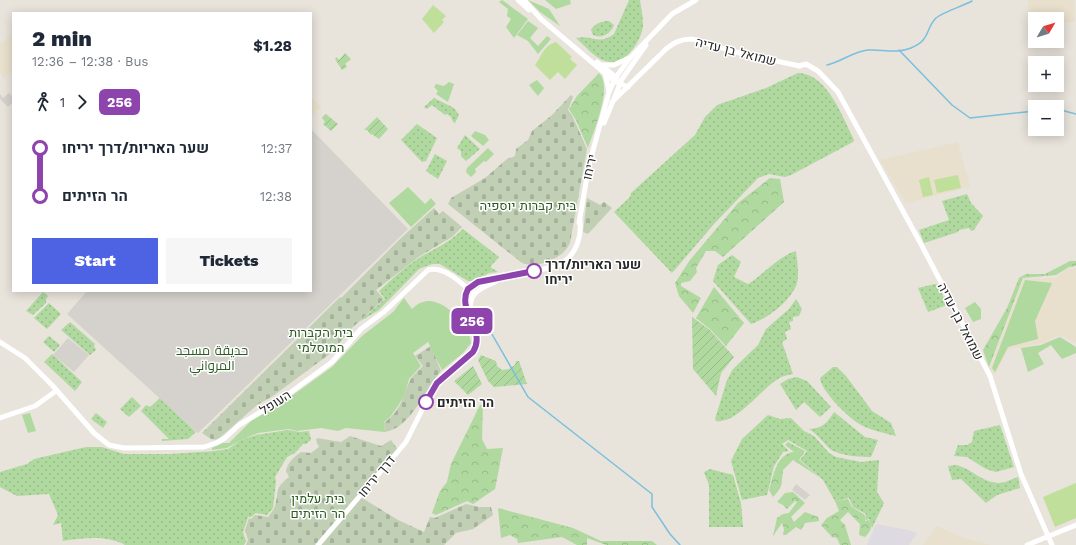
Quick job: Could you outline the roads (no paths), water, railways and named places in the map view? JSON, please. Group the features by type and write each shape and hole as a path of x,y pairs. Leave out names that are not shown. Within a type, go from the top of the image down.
{"street":[{"path":"518,0 603,70 628,87"},
{"path":"524,0 541,19"},
{"path":"651,37 677,10 696,0"},
{"name":"יריחו","path":"468,289 478,282 547,268 563,263 576,250 588,170 609,92 615,79 630,58 651,37"},
{"name":"יריחו","path":"597,139 620,82 651,37"},
{"name":"שמואל בן עדיה","path":"612,102 669,46 679,40 692,39 743,54 809,69 827,80 838,92 850,117"},
{"path":"589,58 602,64 614,65 630,58"},
{"path":"602,64 615,79"},
{"path":"603,70 609,92"},
{"name":"שמואל בן-עדיה","path":"850,117 922,246 990,376 1021,474 1052,545"},
{"name":"העופל","path":"0,344 18,356 56,391 102,441 115,448 169,449 204,447 225,438 238,425 279,401 332,362 361,329 385,311 428,270 433,269 442,271 474,294"},
{"name":"יריחו","path":"474,294 483,286 504,277"},
{"path":"468,289 465,304 471,317"},
{"path":"471,317 470,305 474,294"},
{"name":"דרך יריחו","path":"318,545 406,442 437,383 475,349 476,334 471,317"},
{"path":"0,418 35,406 56,391"},
{"path":"1027,545 1076,525"}],"waterway":[{"path":"827,65 863,51 900,51 911,48 925,38 930,26 936,18 972,1"},
{"path":"899,50 952,105 970,118 1028,112"},
{"path":"1064,111 1076,114"},
{"path":"489,329 528,397 652,494 652,507 670,534 680,545"}],"place":[{"name":"שער האריות/דרך יריחו","path":"534,271"},
{"name":"הר הזיתים","path":"426,402"}],"park label":[{"name":"בית קברות יוספיה","path":"528,205"},
{"name":"בית הקברות המוסלמי","path":"321,340"},
{"name":"حديقة مسجد المرواني","path":"212,358"},
{"name":"בית עלמין הר הזיתים","path":"318,506"}]}
